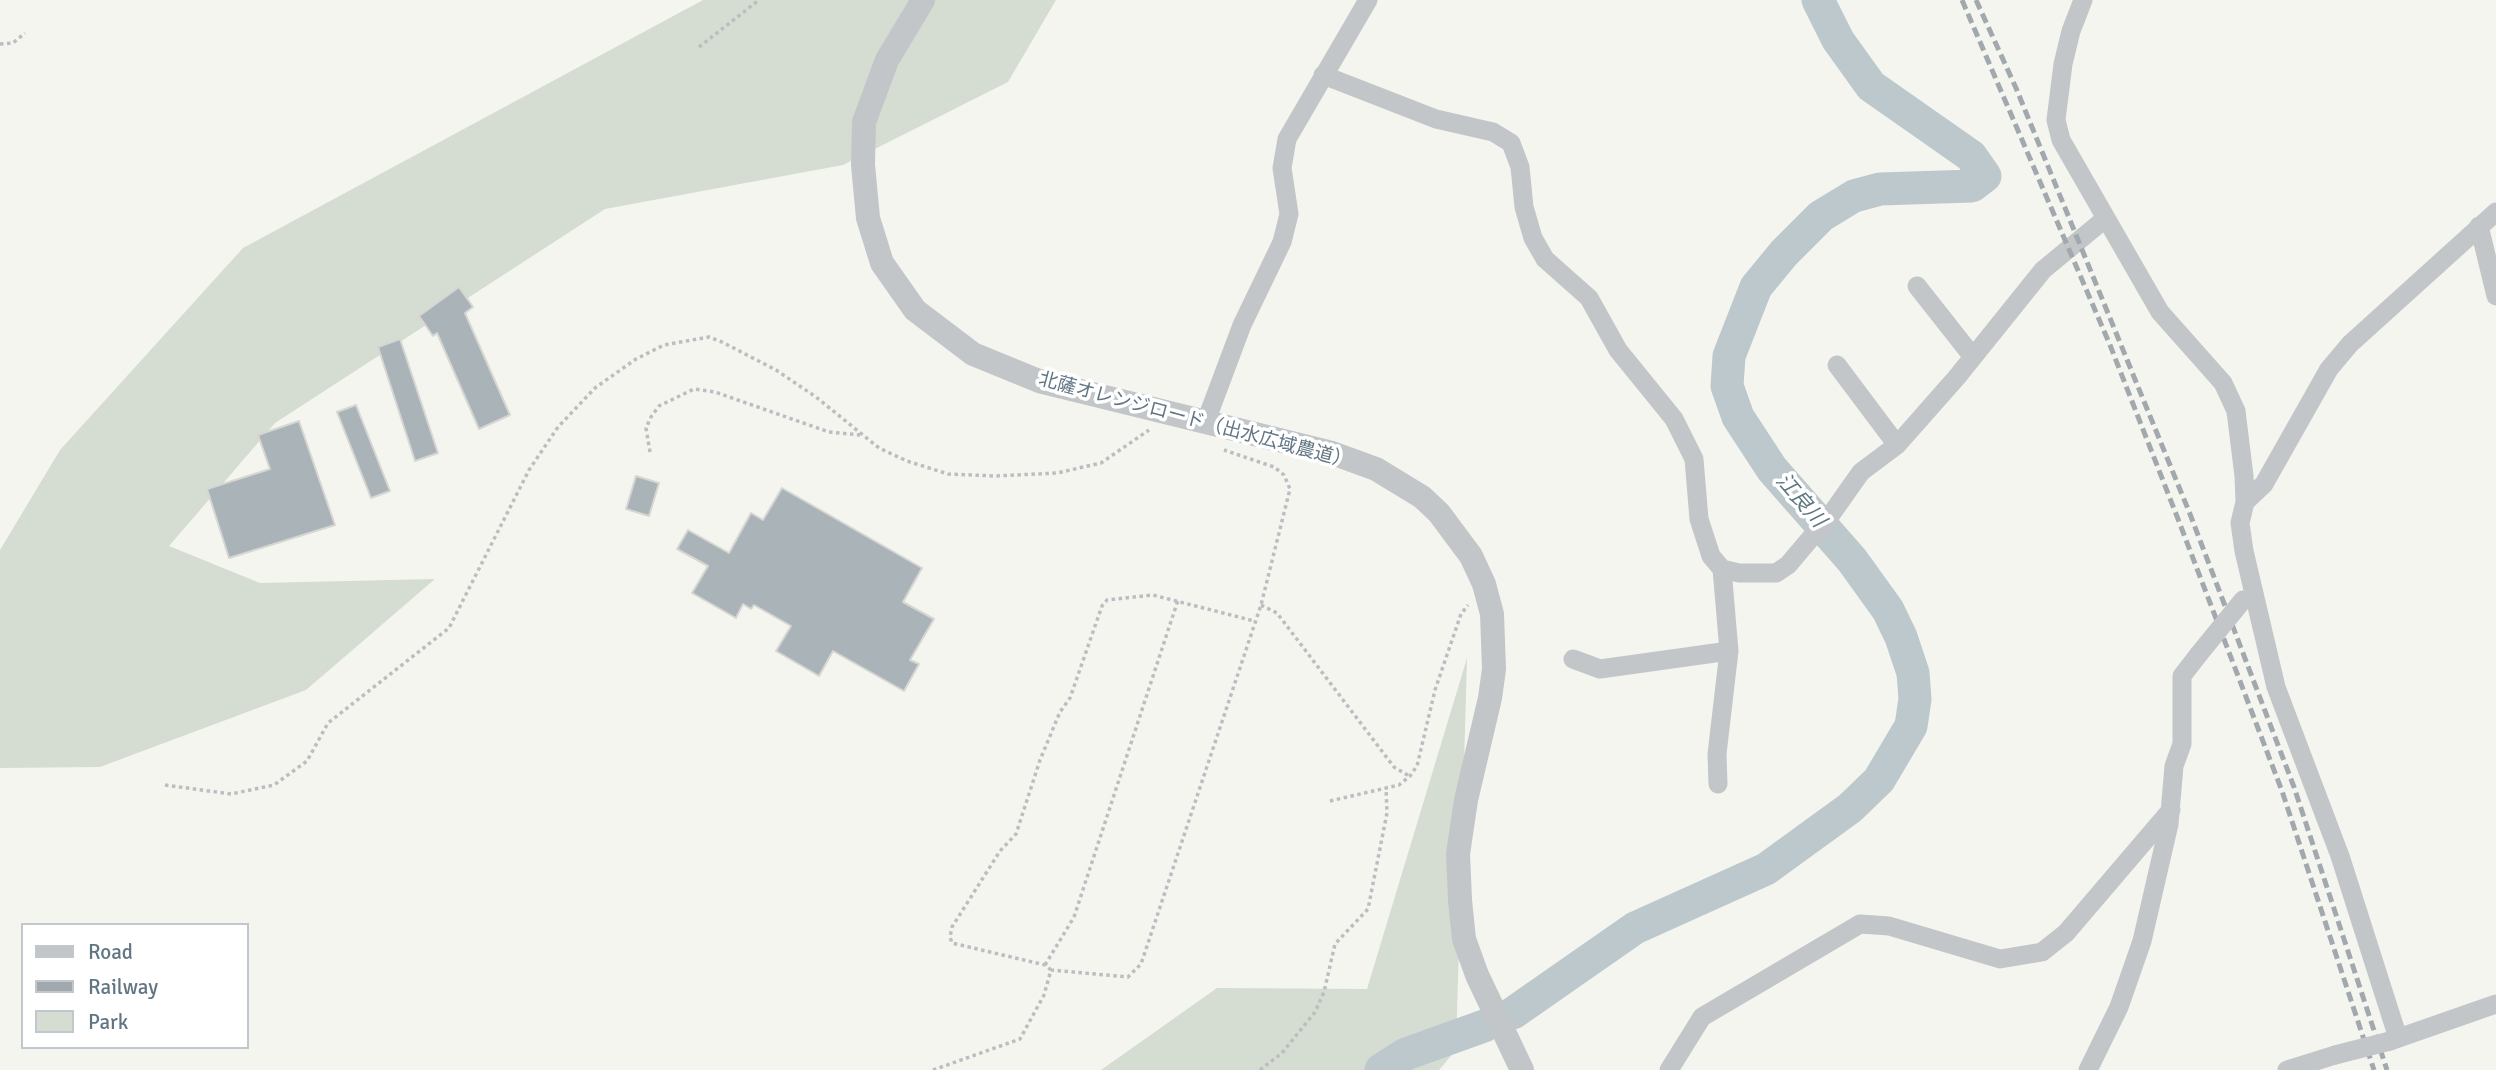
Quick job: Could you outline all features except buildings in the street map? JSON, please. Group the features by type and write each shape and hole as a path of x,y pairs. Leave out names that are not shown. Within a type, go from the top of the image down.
{"street":[{"name":"北薩オレンジロード（出水広域農道）","path":"923,0 887,60 864,122 863,165 868,218 883,263 915,310 973,354 1040,381 1332,453 1376,469 1422,497 1439,513 1471,556 1484,584 1492,614 1494,669 1490,698 1466,800 1458,854 1460,900 1464,939 1477,975 1522,1070"},
{"path":"1206,421 1242,325 1282,242 1289,214 1282,168 1287,139 1368,0"},
{"path":"2083,0 2071,31 2063,64 2056,120 2061,140 2160,312 2223,383 2236,411 2245,502 2240,523 2276,687 2340,856 2394,1039"},
{"path":"1323,75 1436,119 1493,132 1511,143 1520,167 1524,207 1533,238 1545,258 1589,298 1618,350 1674,419 1686,440 1694,459 1703,538 1711,556 1722,569 1729,650 1717,754 1718,784"},
{"path":"2245,502 2264,484 2336,361 2414,284 2496,212"},
{"path":"1722,569 1739,573 1776,573 1788,565 1832,513 1861,472 1897,445 2043,270 2106,218"},
{"path":"2479,226 2496,296"},
{"path":"1917,286 1973,357"},
{"path":"1837,365 1897,445"},
{"path":"2088,1070 2119,1007 2142,941 2171,810 2174,765 2182,744 2182,676 2242,600 2253,581"},
{"path":"1573,659 1600,668 1729,650"},
{"path":"1668,1070 1702,1017 1860,924 1889,926 2000,959 2042,952 2066,933 2171,810"},
{"path":"2287,1070 2394,1039 2496,1004"}],"path":[{"path":"699,47 759,0"},
{"path":"0,44 6,46 25,33"},
{"path":"165,785 230,794 274,785 307,761 328,723 449,628 529,470 558,427 596,388 636,359 664,345 709,337 776,370 816,397 879,448 907,461 948,474 995,476 1056,473 1101,463 1145,435 1165,411"},
{"path":"650,452 646,428 651,417 659,406 694,389 715,392 829,432 863,435"},
{"path":"1212,446 1274,467 1288,481 1288,496 1261,605 1141,964 1128,978 1051,970 1045,965 952,943 953,927 1000,851 1016,834 1040,760 1060,712 1070,698 1102,606 1107,600 1153,595 1254,621"},
{"path":"1330,801 1399,785 1410,776 1417,766 1435,690 1461,614 1484,584"},
{"path":"1045,965 1074,917 1178,600"},
{"path":"1261,605 1276,613 1394,767 1410,776"},
{"path":"1260,1070 1282,1054 1315,1012 1324,992 1335,944 1368,909 1387,813 1386,787"},
{"path":"933,1070 1020,1040 1044,995 1051,970"}],"green space":[{"path":"703,0 1056,0 1008,82 843,165 605,209 275,423 169,546 260,583 435,579 306,690 100,767 0,768 0,550 60,450 243,248"},
{"path":"1467,658 1456,1050 1439,1070 1101,1070 1217,988 1367,989"}],"waterway":[{"name":"江良川","path":"1513,1013 1635,928 1766,869 1850,808 1879,780 1911,726 1915,699 1913,673 1901,637 1888,610 1852,560 1772,469 1738,417 1727,386 1729,356 1756,287 1784,253 1821,216 1854,196 1880,189 1972,186 1985,176 1971,156 1871,86 1838,40 1818,0"},
{"name":"江良川","path":"1381,1070 1406,1054 1484,1026"}],"railway":[{"path":"1962,0 2110,345 2178,519 2282,791 2374,1070"},
{"path":"1976,0 2016,88 2190,514 2294,787 2387,1070"}]}
